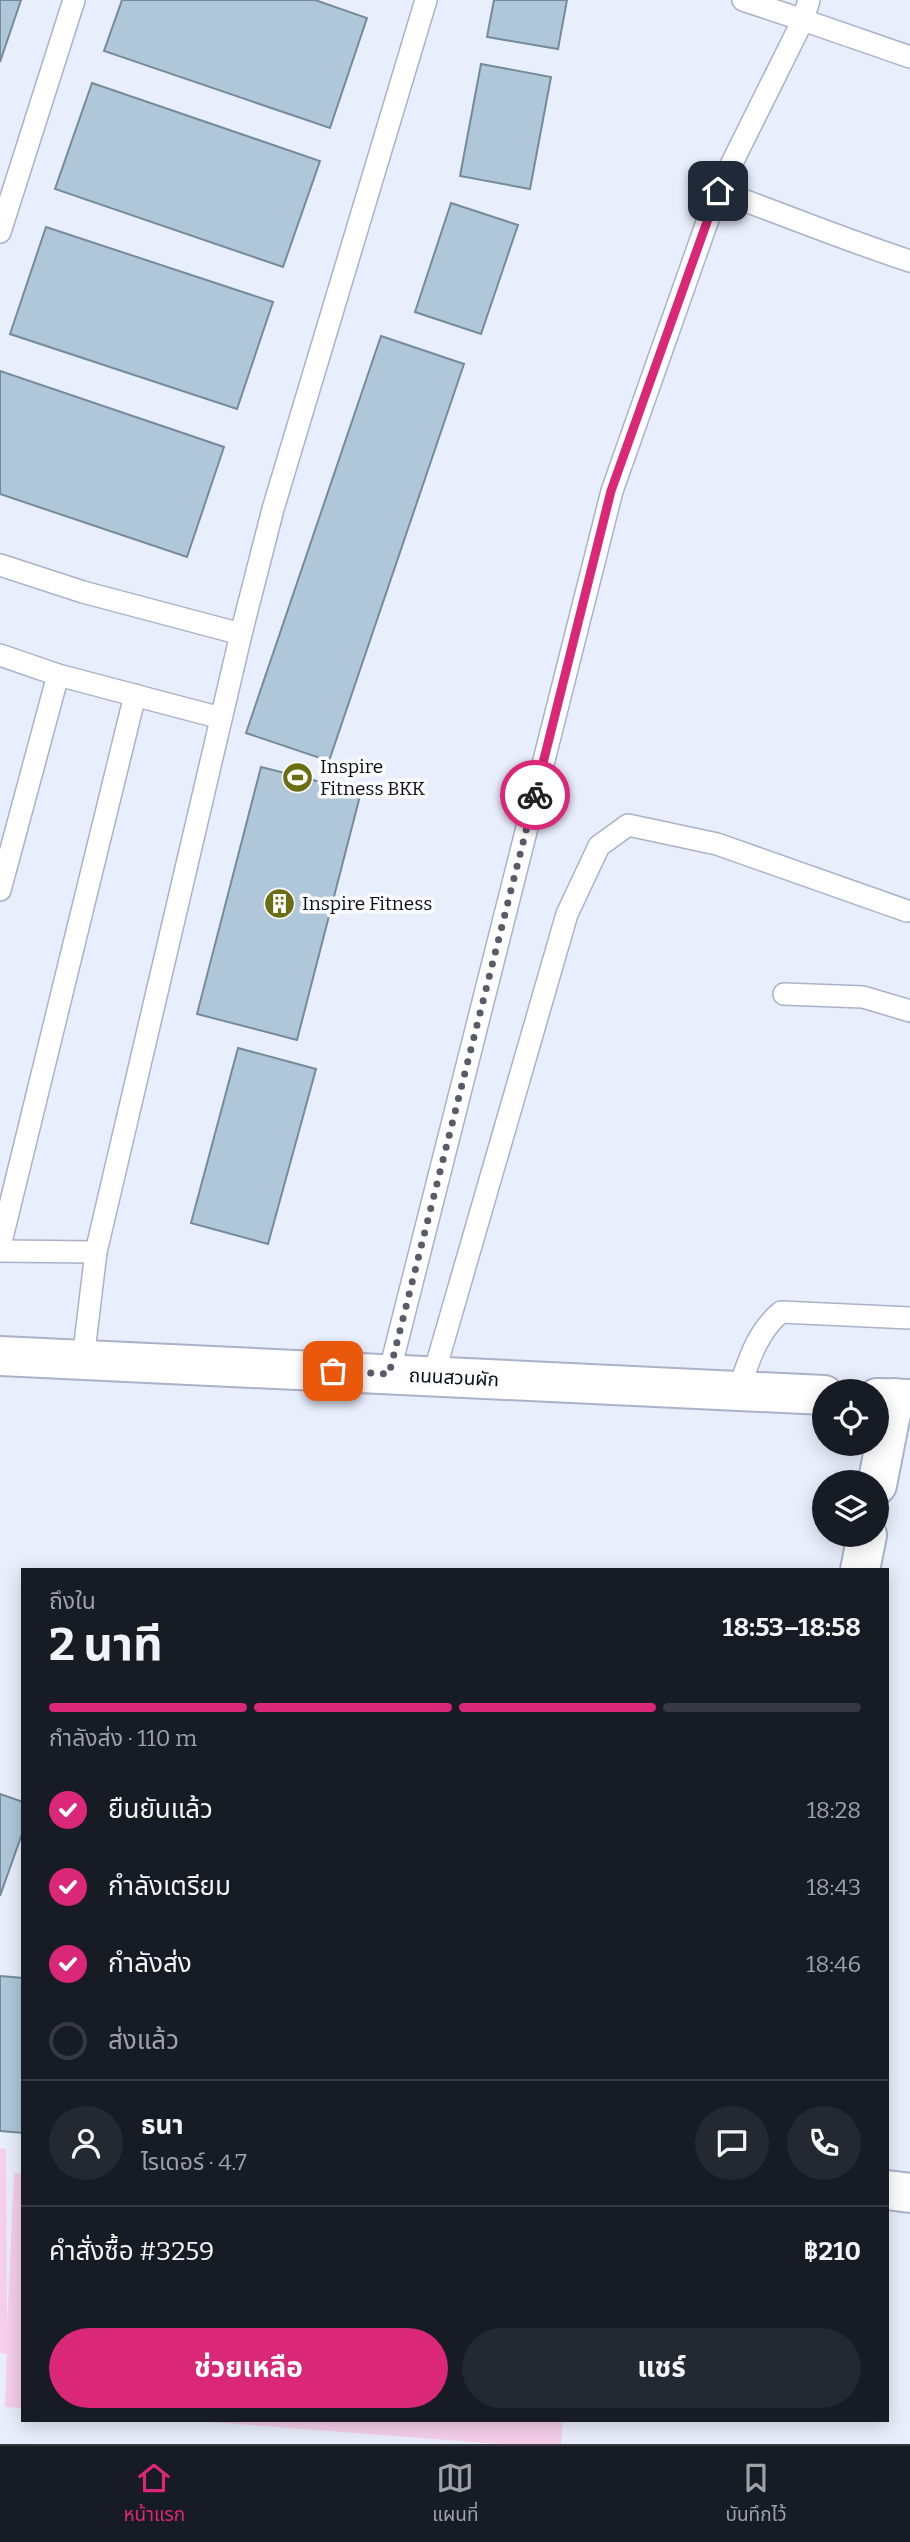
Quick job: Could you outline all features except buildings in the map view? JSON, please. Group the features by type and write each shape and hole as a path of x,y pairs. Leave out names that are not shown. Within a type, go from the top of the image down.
{"street":[{"name":"ถนนสวนผัก","path":"0,1356 812,1394"},
{"path":"880,1470 893,1398"},
{"path":"860,1568 865,1547"},
{"path":"889,2189 910,2193"}],"lane":[{"path":"0,232 74,0"},
{"path":"83,1360 96,1252 241,634 273,509 426,0"},
{"path":"743,0 910,57"},
{"path":"389,1374 611,491 718,191 803,20 809,0"},
{"path":"718,191 808,222 840,238 910,261"},
{"path":"0,565 83,592 241,634"},
{"path":"0,655 58,675 221,718"},
{"path":"0,890 58,675"},
{"path":"96,1252 0,1248 135,695"},
{"path":"433,1377 567,914 599,846 628,825 717,844 907,911"},
{"path":"784,994 863,997 910,1011"},
{"path":"738,1391 758,1336 766,1324 782,1312 910,1318"}],"shaded area":[{"path":"0,2148 6,2149 7,2329 14,2173 21,2174 21,2408 5,2407 7,2354 0,2353"},
{"path":"210,2422 563,2422 561,2444 499,2444"}],"way so far":[{"path":"333,1371 389,1374 535,795"}],"place":[{"name":"Inspire Fitness BKK","path":"297,777"},
{"name":"Inspire Fitness","path":"279,903"}],"route":[{"path":"535,795 611,491 718,191"}]}
